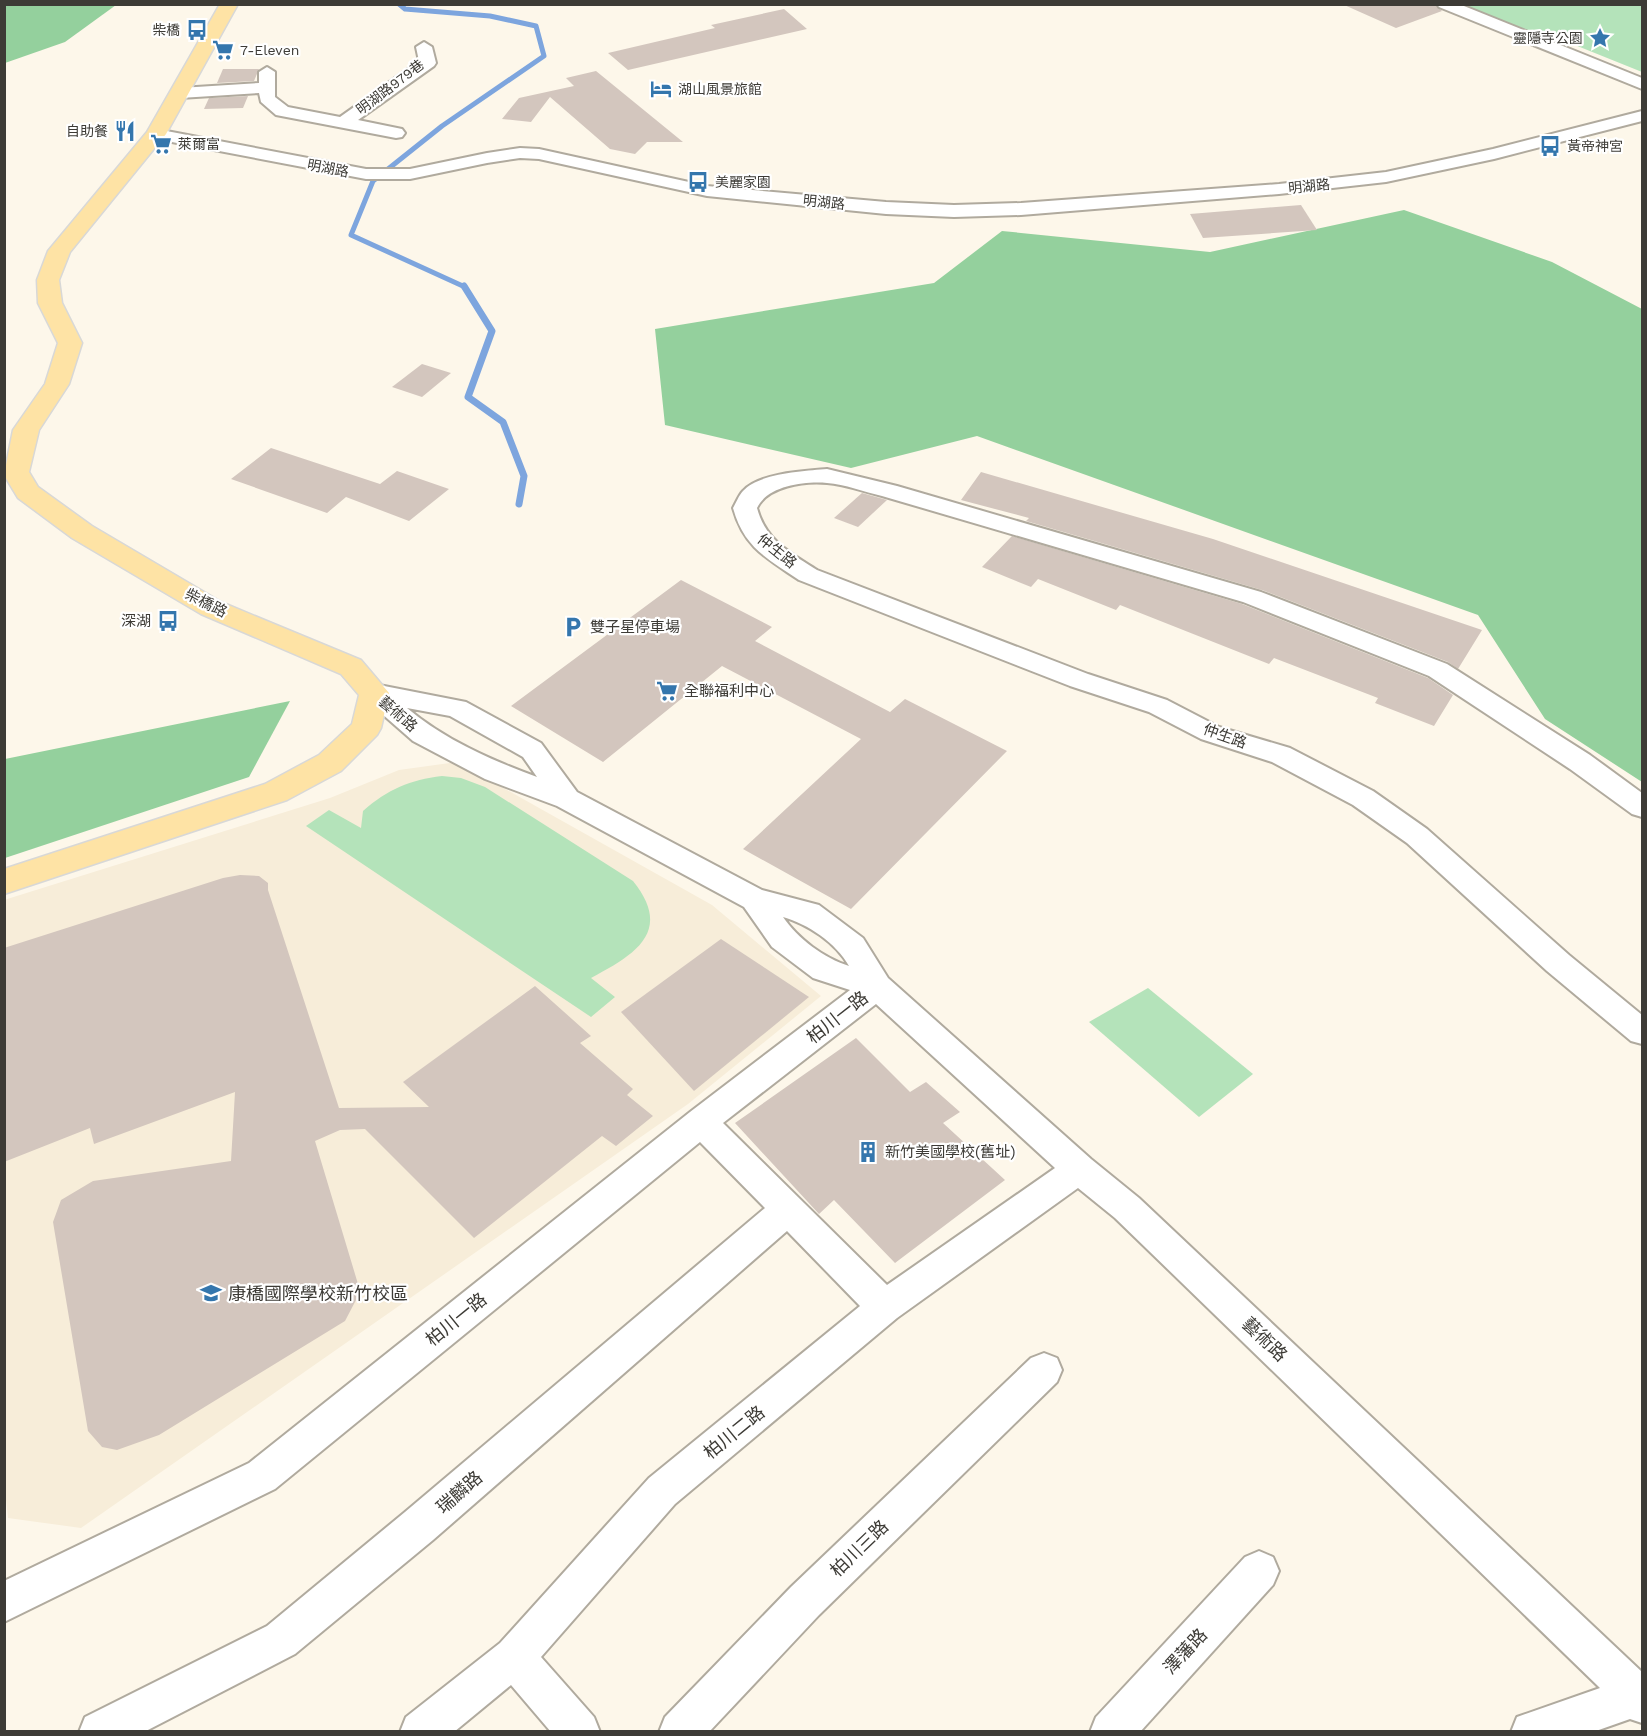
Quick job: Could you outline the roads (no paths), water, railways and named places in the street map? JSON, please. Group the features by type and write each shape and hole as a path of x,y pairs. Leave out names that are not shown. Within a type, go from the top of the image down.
{"main road":[{"path":"156,134 229,4"},
{"name":"柴橋路","path":"156,134 59,251 48,280 50,303 70,343 57,384 26,430 16,472 27,492 90,537 211,608 351,667 374,693"},
{"path":"4,882 276,792 330,763 366,728 374,693"}],"street":[{"path":"1444,4 1642,84"},
{"name":"明湖路979巷","path":"343,123 428,63 424,47"},
{"name":"明湖路979巷","path":"180,93 267,80 267,98 282,111 396,133"},
{"name":"明湖路","path":"156,134 366,174 395,174 446,168 520,153 539,154 707,191 886,208 954,211 1022,209 1300,187 1386,177 1494,154 1642,116"},
{"name":"仲生路","path":"1642,807 1580,762 1438,670 1252,597 889,491 827,476 792,479 770,485 752,494 745,508 750,527 769,549 808,574 1079,680 1158,706 1210,733 1281,755 1363,798 1416,836 1558,963 1642,1032"},
{"name":"藝術路","path":"374,693 422,735 495,772 567,799 754,899 782,939 824,970 877,986 1079,1169 1127,1208 1641,1698"},
{"name":"藝術路","path":"374,693 457,708 532,750 567,799"},
{"name":"柏川一路","path":"4,1602 262,1476 702,1122 877,986"},
{"path":"702,1122 885,1307"},
{"name":"柏川二路","path":"421,1731 514,1657 662,1491 885,1307 1079,1169"},
{"name":"瑞麟路","path":"100,1731 281,1640 419,1526 788,1209"},
{"name":"柏川三路","path":"680,1731 805,1601 1044,1370"},
{"name":"澤藩路","path":"1111,1731 1259,1572"},
{"path":"514,1657 579,1731"},
{"path":"1532,1731 1641,1698"}],"waterway":[{"path":"399,4 405,9 490,16 536,26 544,56 442,126 373,181 351,235 464,287"},
{"path":"464,287 492,331 468,397 503,422 524,476 519,504"}],"place":[{"name":"柴橋","path":"197,30"},
{"name":"靈隱寺公園","path":"1600,38"},
{"name":"7-Eleven","path":"223,50"},
{"name":"湖山風景旅館","path":"661,89"},
{"name":"自助餐","path":"125,131"},
{"name":"萊爾富","path":"161,144"},
{"name":"黃帝神宮","path":"1550,146"},
{"name":"美麗家園","path":"698,182"},
{"name":"深湖","path":"168,621"},
{"name":"雙子星停車場","path":"573,627"},
{"name":"全聯福利中心","path":"667,691"},
{"name":"新竹美國學校(舊址)","path":"868,1152"},
{"name":"康橋國際學校新竹校區","path":"211,1293"}]}
